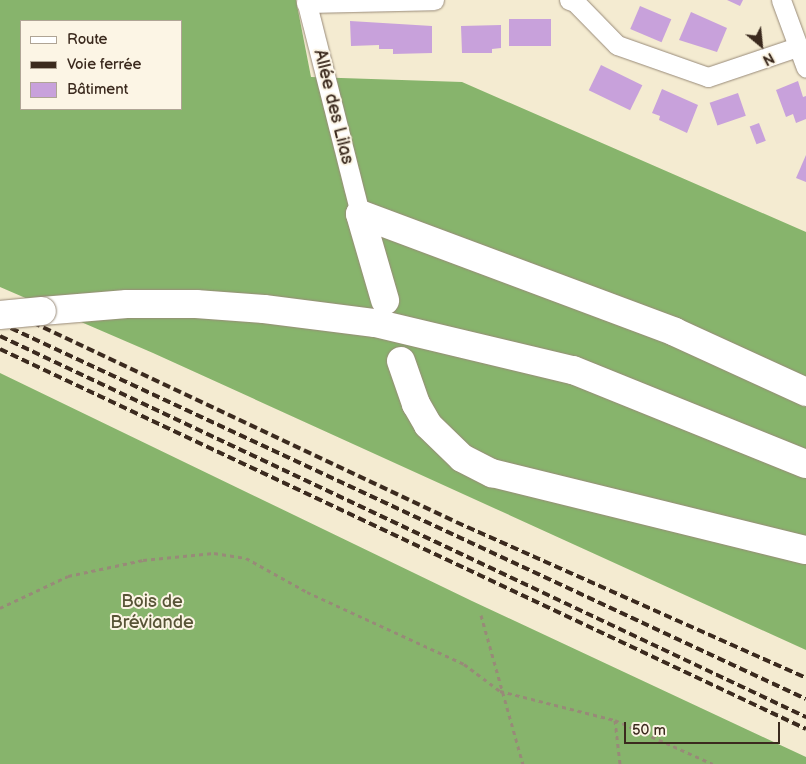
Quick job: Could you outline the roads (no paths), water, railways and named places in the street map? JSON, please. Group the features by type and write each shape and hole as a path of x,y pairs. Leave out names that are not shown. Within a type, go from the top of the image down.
{"main road":[{"path":"360,214 385,300"},
{"path":"360,214 675,332 806,392"},
{"path":"0,315 127,304 196,304 324,316 395,327 573,370 806,464"},
{"path":"401,361 416,404 428,425 462,458 492,473 806,550"}],"street":[{"path":"306,1 434,0"},
{"path":"569,0 575,2 617,45 708,77 797,47"},
{"path":"781,0 806,68"},
{"name":"Allée des Lilas","path":"306,1 360,214"}],"railway":[{"path":"0,307 456,522 806,678"},
{"path":"0,323 806,699"},
{"path":"0,336 806,717"},
{"path":"0,349 806,729"}],"park label":[{"name":"Bois de Bréviande","path":"152,613"}]}
